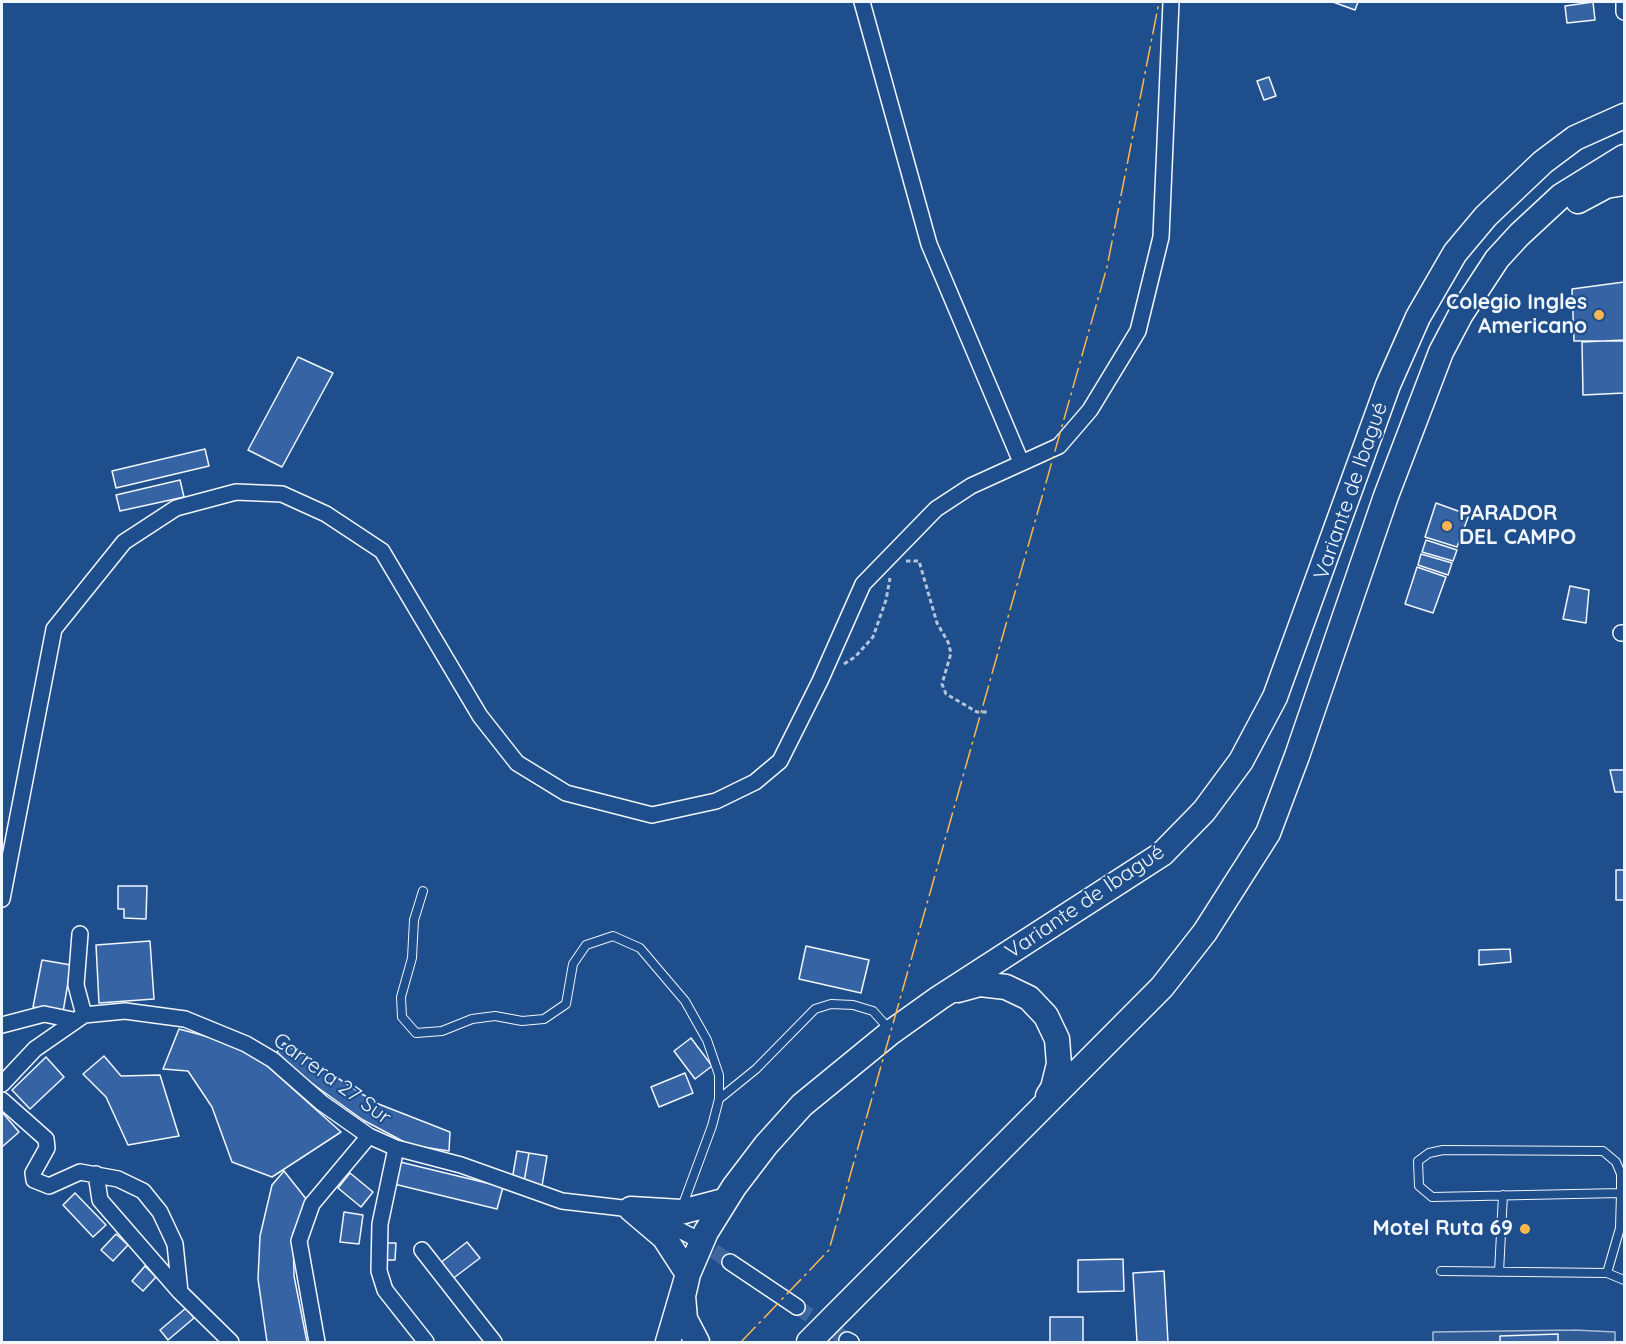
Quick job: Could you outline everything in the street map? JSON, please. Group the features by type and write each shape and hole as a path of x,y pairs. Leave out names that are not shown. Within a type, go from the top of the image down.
{"highway":[{"name":"Variante de Ibagué","path":"668,1342 688,1274 706,1232 723,1201 766,1144 802,1105 890,1033 939,998 1162,854 1204,810 1241,761 1275,697 1389,385 1418,317 1455,253 1486,216 1543,162 1575,138 1624,116"},
{"name":"Variante de Ibagué","path":"810,1341 1038,1109 1162,987 1205,932 1268,833 1386,496 1441,352 1478,286 1519,235 1561,196 1624,157"},
{"path":"1519,235 1606,186 1624,183"},
{"path":"939,998 980,984 1006,987 1029,998 1046,1016 1057,1039 1059,1064 1053,1088 1038,1109"},
{"path":"631,1209 681,1212 723,1201"},
{"path":"631,1209 664,1237 688,1274 683,1296 685,1319 697,1342"}],"street":[{"path":"862,2 928,244 1022,462"},
{"path":"2,899 54,629 124,542 176,507 236,492 282,494 326,514 382,551 480,717 517,763 566,793 652,815 716,801 755,782 780,761 820,681 863,584 936,509 971,486 1059,447 1090,410 1138,331 1161,237 1171,2"},
{"path":"1624,2 1624,12"},
{"path":"79,1018 76,985 80,934"},
{"name":"Carrera 27 Sur","path":"79,1018 125,1011 184,1019 246,1044 273,1060 322,1103 369,1136 396,1148 461,1165 562,1201 631,1209 676,1226 692,1236"},
{"path":"2,1025 44,1014 79,1018"},
{"path":"2,1084 35,1049 79,1018"},
{"path":"2,1100 46,1139 47,1148 33,1173 34,1180 46,1186 80,1172 96,1174 143,1191 160,1212 175,1244 180,1292"},
{"path":"317,1342 299,1241 312,1204 369,1136"},
{"path":"396,1148 380,1224 379,1271 385,1290 426,1342"},
{"path":"96,1174 100,1200 180,1292 231,1342"},
{"path":"422,1250 494,1342"},
{"path":"730,1262 797,1306"}],"lane":[{"path":"423,891 414,920 412,958 401,997 402,1017 416,1033 442,1031 472,1018 495,1016 522,1022 544,1019 566,1004 573,964 586,945 613,936 640,948 685,1001 707,1040 719,1075 719,1099 712,1126 681,1212"},
{"path":"719,1099 756,1069 815,1010 831,1004 853,1005 873,1011 888,1027 890,1033"},
{"path":"1607,1273 1620,1228 1621,1193 1621,1174 1616,1162 1603,1151 1443,1150 1429,1153 1418,1161 1419,1186 1432,1197 1621,1193"},
{"path":"1499,1272 1503,1196"},
{"path":"1441,1271 1607,1273 1624,1280"}],"path":[{"path":"900,566 906,561 919,561 926,580 938,623 951,653 942,684 946,694 977,712 987,711"},
{"path":"820,681 855,657 873,637 894,571"}],"shaded area":[{"path":"1574,1330 1615,1332 1615,1342 1433,1342 1433,1332"}],"building":[{"path":"1333,2 1358,2 1355,10"},
{"path":"1593,2 1595,20 1567,23 1565,6"},
{"path":"1269,77 1276,96 1264,100 1257,81"},
{"name":"Colegio Ingles Americano","path":"1624,282 1624,341 1574,341 1572,289"},
{"path":"1624,340 1624,393 1583,395 1582,342"},
{"path":"298,357 333,373 282,467 248,450"},
{"path":"205,449 209,466 116,488 112,471"},
{"path":"180,480 184,497 120,511 116,495"},
{"name":"PARADOR DEL CAMPO","path":"1436,503 1469,515 1457,547 1425,537"},
{"path":"1426,540 1457,550 1453,561 1422,552"},
{"path":"1421,554 1452,563 1448,575 1418,565"},
{"path":"1417,567 1446,577 1433,613 1405,604"},
{"path":"1570,586 1589,590 1586,623 1563,619"},
{"path":"1610,770 1624,770 1624,792 1615,792"},
{"path":"1616,870 1624,870 1624,900 1616,900"},
{"path":"118,886 147,886 146,919 124,918 124,909 118,909"},
{"path":"150,941 154,999 99,1003 96,945"},
{"path":"806,946 869,960 861,993 799,979"},
{"path":"1510,949 1511,962 1479,965 1479,950"},
{"path":"42,960 71,965 63,1012 33,1007"},
{"path":"179,1029 246,1047 341,1132 272,1177 232,1162 212,1107 188,1071 163,1069"},
{"path":"691,1038 712,1066 695,1079 674,1051"},
{"path":"284,1043 376,1103 450,1132 449,1151 410,1145 363,1120 296,1072 277,1052"},
{"path":"104,1056 121,1076 160,1075 179,1136 128,1145 106,1097 83,1074"},
{"path":"46,1057 64,1077 30,1109 12,1090"},
{"path":"685,1073 693,1093 659,1107 651,1087"},
{"path":"2,1112 19,1132 2,1147"},
{"path":"517,1151 529,1153 524,1182 512,1180"},
{"path":"529,1153 547,1156 542,1186 524,1182"},
{"path":"396,1161 503,1187 497,1209 390,1183"},
{"path":"284,1171 307,1200 293,1233 294,1276 307,1342 267,1342 258,1279 260,1236 272,1185"},
{"path":"350,1173 373,1192 361,1207 338,1188"},
{"path":"75,1193 106,1225 93,1237 63,1205"},
{"path":"344,1212 363,1215 359,1244 340,1242"},
{"path":"116,1234 128,1245 113,1261 101,1250"},
{"path":"467,1242 480,1258 451,1280 439,1264"},
{"path":"383,1243 396,1243 395,1260 382,1260"},
{"path":"1123,1259 1124,1291 1078,1292 1078,1260"},
{"path":"145,1266 156,1277 143,1291 132,1281"},
{"path":"1164,1271 1168,1342 1137,1342 1133,1273"},
{"path":"186,1308 194,1318 168,1340 160,1330"},
{"path":"1050,1317 1083,1317 1083,1342 1050,1342"},
{"path":"1558,1334 1558,1342 1500,1342 1500,1336"}],"tunnel":[{"path":"695,1238 730,1262"},
{"path":"797,1307 847,1340"}],"power":[{"path":"741,1342 829,1250 1107,267 1159,2"}],"place":[{"name":"Colegio Ingles Americano","path":"1599,315"},
{"name":"PARADOR DEL CAMPO","path":"1447,526"},
{"name":"Motel Ruta 69","path":"1525,1229"}]}
